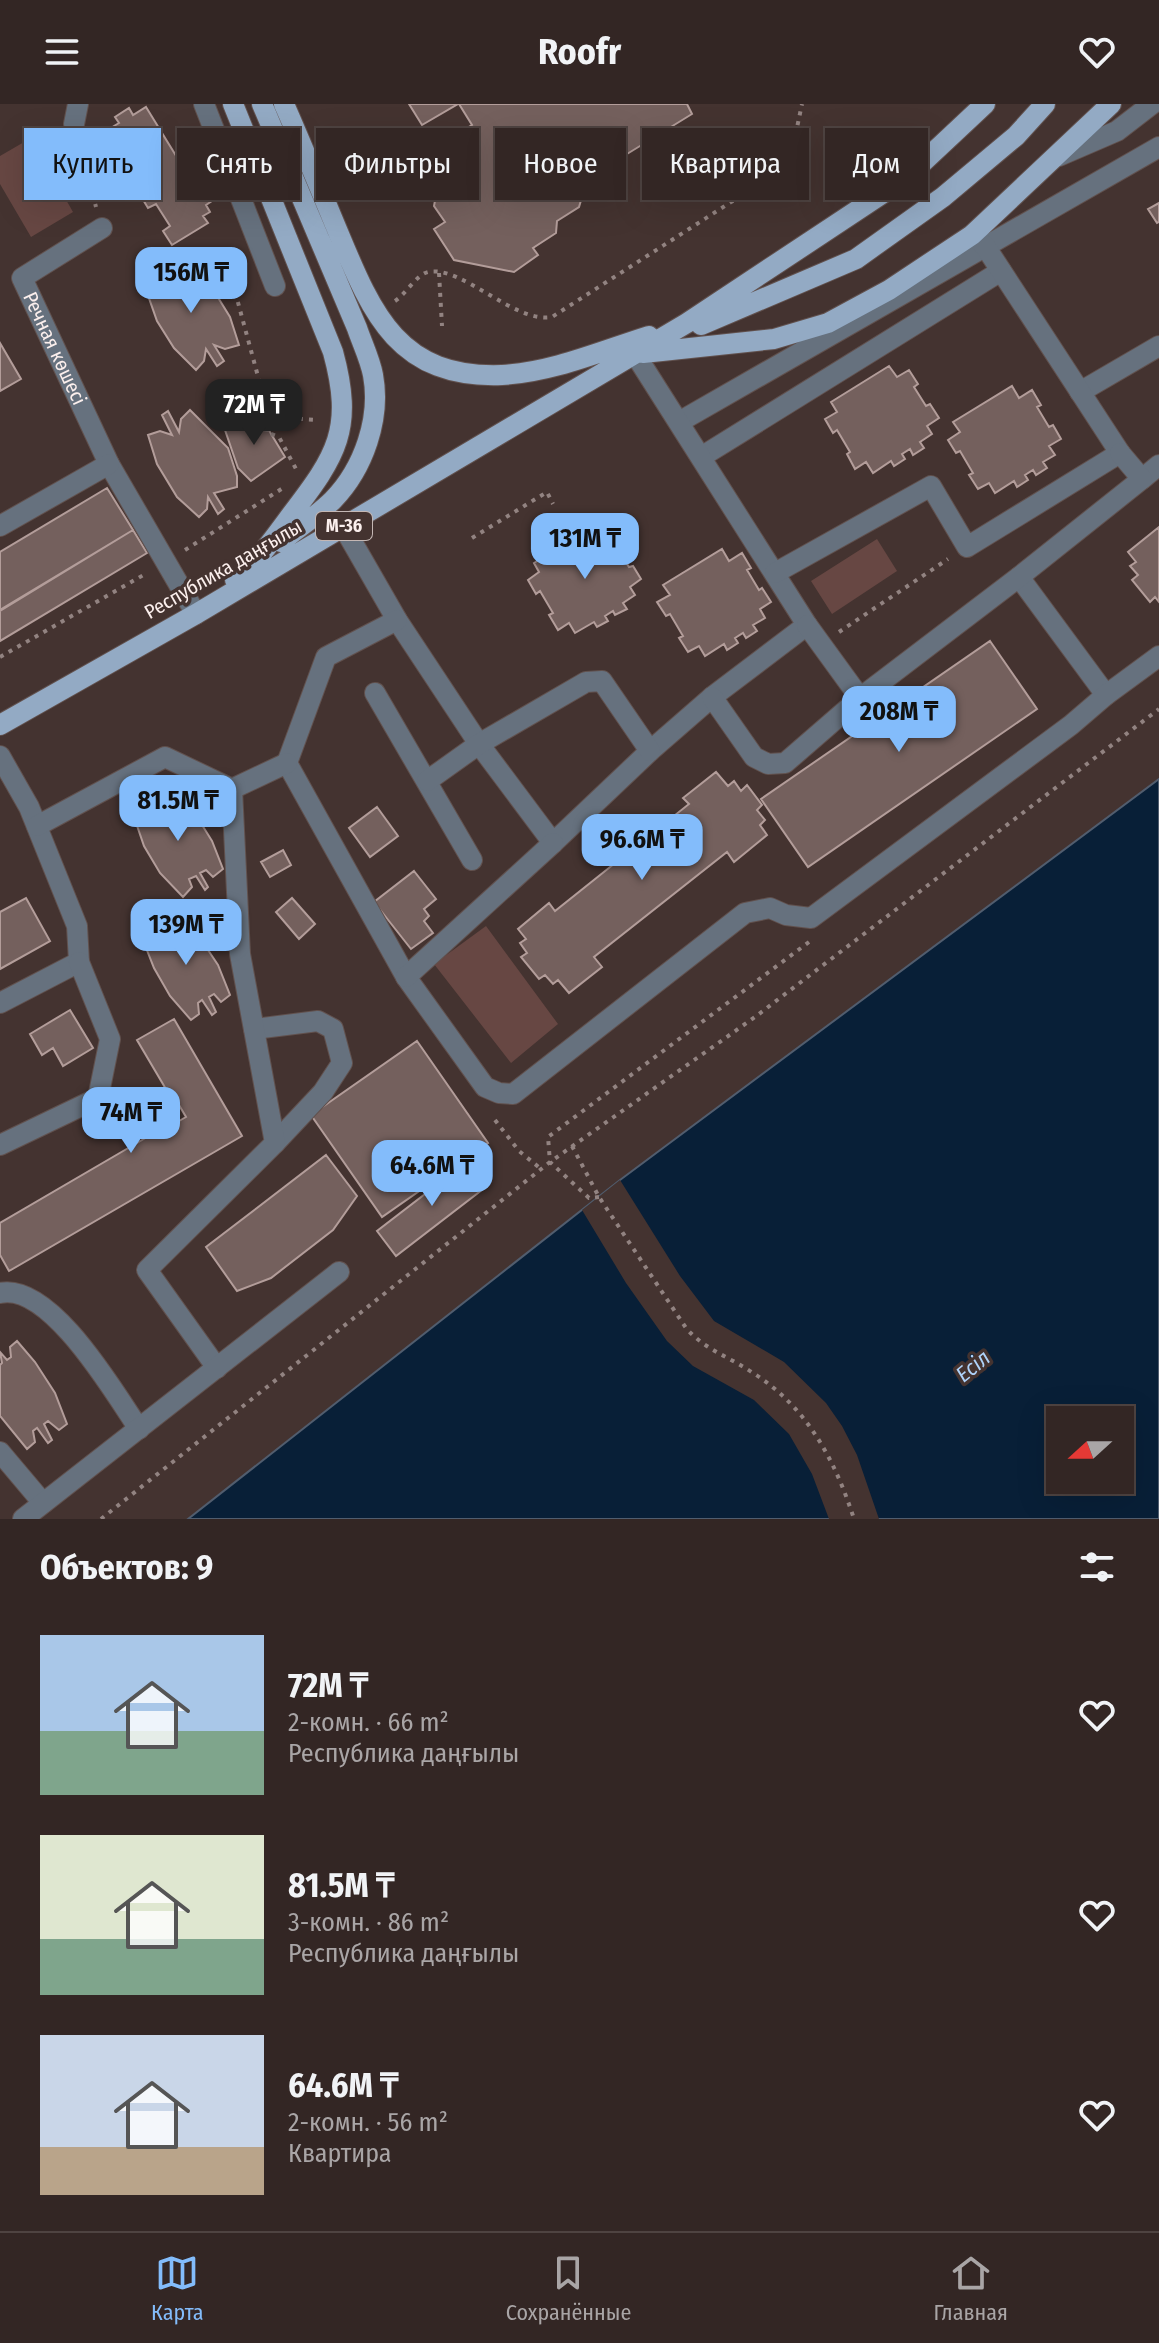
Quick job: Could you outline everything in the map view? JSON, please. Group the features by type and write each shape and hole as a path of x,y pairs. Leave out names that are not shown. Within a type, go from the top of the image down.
{"main road":[{"path":"233,104 333,352 342,382 339,435 332,458 255,563"},
{"path":"196,614 332,501 347,484 369,437 374,391 370,365 262,104"},
{"path":"284,104 367,301 394,337 422,358 460,372 505,375 548,368 687,323"},
{"name":"Республика даңғылы","path":"0,725 196,614 687,323 906,178 985,104"},
{"name":"Республика даңғылы","path":"635,354 856,259 943,197 1016,136 1045,104"},
{"path":"635,354 774,339 828,323 979,241 1111,104"}],"street":[{"path":"204,104 275,286"},
{"path":"1059,156 1117,131 1152,104"},
{"path":"679,422 979,241 1159,147"},
{"name":"Речная көшесі","path":"102,228 22,278 109,464 196,614"},
{"path":"979,241 1120,453 1142,479"},
{"path":"701,457 1001,271"},
{"path":"1080,392 1159,346"},
{"path":"635,354 807,625 860,698"},
{"path":"775,573 931,486 967,547 1120,453"},
{"path":"0,526 109,464"},
{"path":"712,697 754,757 768,764 785,763 860,698 1159,465"},
{"path":"343,526 397,620 479,744 553,843"},
{"path":"1019,577 1106,695"},
{"path":"232,789 287,763 326,657 397,620"},
{"path":"406,977 650,751 712,697 807,625"},
{"path":"287,763 406,977 485,1087 499,1093 513,1094 745,913 770,908 786,915 811,918 1159,656"},
{"path":"427,781 479,744 586,682 602,681 650,751"},
{"path":"375,693 472,860"},
{"path":"37,826 165,757 232,789"},
{"path":"0,1145 98,1098 110,1039 79,962 77,926 37,826 3,761"},
{"path":"232,789 240,954 275,1143"},
{"path":"0,1003 79,962"},
{"path":"217,1368 147,1270 275,1143 323,1092 342,1063 333,1029 318,1021 254,1029"},
{"path":"23,1519 339,1272"},
{"path":"0,1293 29,1297 80,1341 139,1429"},
{"path":"0,1452 43,1503"}],"path":[{"path":"442,326 439,273 534,317 552,317 784,168 791,156 802,104"},
{"path":"76,114 102,228"},
{"path":"0,657 166,562 294,478 296,467 279,437 266,432 269,417 230,273"},
{"path":"269,417 317,420"},
{"path":"472,538 547,492 553,504"},
{"path":"821,645 967,547"},
{"path":"101,1519 550,1162 755,1017 1159,709"},
{"path":"495,1120 519,1151 541,1169"},
{"path":"572,1146 599,1197 660,1293 696,1340 767,1382 807,1421 836,1469 854,1519"},
{"path":"550,1162 589,1198 599,1197"}],"shaded area":[{"path":"24,142 24,200 66,200 73,212 31,237 0,184 0,156"},
{"path":"877,539 897,571 832,614 811,581"},
{"path":"486,926 558,1024 511,1063 434,964"}],"water":[{"name":"Есіл","path":"1159,779 1159,1519 188,1519 620,1180"}],"pier":[{"path":"620,1180 680,1276 714,1321 784,1362 826,1403 857,1455 879,1519 829,1519 812,1474 789,1434 754,1400 693,1366 667,1341 626,1283 582,1210"}],"building":[{"path":"409,104 458,104 422,125"},
{"path":"459,104 687,104 692,114 669,128 642,128 642,145 626,155 626,128 495,128 495,200 581,200 579,207 557,221 556,233 533,248 538,255 514,272 454,260 434,229 445,222 434,206 435,200 479,200 479,128 467,128 472,125"},
{"path":"146,107 159,128 111,128 119,123 115,117 129,108 133,115"},
{"path":"161,131 177,157 177,200 212,201 206,205 210,212 203,216 208,223 172,245 163,231 170,226 156,204 148,208 143,200 161,200"},
{"path":"1159,203 1159,222 1157,223 1148,209"},
{"path":"186,261 209,283 230,317 239,345 225,349 214,345 224,361 217,366 206,349 204,361 196,370 174,348 157,321 143,281 167,282 157,266 163,262 174,278"},
{"path":"0,343 21,379 0,391"},
{"path":"889,366 897,377 909,370 918,384 914,387 926,406 930,404 939,418 927,426 932,434 920,442 924,448 913,455 910,449 902,454 905,459 894,466 891,461 873,473 866,462 855,469 847,454 850,452 837,430 833,433 825,419 837,412 831,402"},
{"path":"1012,386 1019,398 1032,390 1041,405 1037,407 1061,439 1049,446 1055,455 1043,462 1047,468 1036,475 1033,470 1025,475 1028,480 1017,487 1014,481 995,493 989,483 978,489 960,451 956,453 948,440 960,432 953,422"},
{"path":"190,410 228,448 237,476 237,487 214,493 224,509 218,514 208,497 207,509 199,517 177,497 157,464 148,435 160,431 172,435 162,415 168,411 179,432 181,419"},
{"path":"259,414 285,457 251,481 238,468 225,430"},
{"path":"107,488 133,530 0,610 0,552"},
{"path":"592,527 599,538 612,531 621,545 617,548 641,579 630,587 635,595 623,603 627,609 605,616 608,621 597,627 594,622 575,633 569,623 558,630 549,615 553,613 540,591 536,594 528,580 539,572 534,563"},
{"path":"1159,527 1159,602 1155,597 1150,602 1132,580 1138,575 1130,566 1136,562 1128,552"},
{"path":"133,530 147,553 0,641 0,611"},
{"path":"722,549 729,561 742,553 751,568 747,570 771,602 760,609 765,618 753,625 757,631 746,638 743,633 735,638 738,643 727,650 724,644 705,656 699,646 688,652 670,614 666,616 657,602 670,595 663,585"},
{"path":"990,641 1037,709 808,867 761,799"},
{"path":"716,772 728,786 734,781 741,791 747,785 762,805 757,810 765,820 760,825 767,835 734,862 727,852 594,957 602,967 569,993 558,980 553,984 545,975 539,979 521,957 527,953 520,943 526,939 518,929 549,903 555,911 689,804 683,798"},
{"path":"174,789 194,812 212,841 223,869 213,877 206,870 200,873 208,887 205,890 196,876 189,879 192,887 183,897 160,873 144,846 132,811 158,813 148,798 153,795 161,809 166,807 165,799"},
{"path":"377,807 398,836 370,857 349,828"},
{"path":"283,850 291,865 270,877 261,862"},
{"path":"414,871 436,899 424,909 429,916 424,921 433,933 411,949 374,902"},
{"path":"26,898 50,941 0,969 0,912"},
{"path":"292,898 315,924 299,939 276,912"},
{"path":"184,914 218,965 230,995 221,1002 214,994 209,997 216,1012 212,1015 202,1000 198,1003 199,1014 191,1020 170,996 154,968 141,935 155,934 163,938 167,936 159,922 162,920 172,932 177,917"},
{"path":"70,1010 93,1048 63,1066 53,1048 42,1055 30,1034"},
{"path":"174,1019 242,1136 9,1271 0,1255 0,1223 166,1126 163,1121 175,1114 179,1121 186,1117 137,1040"},
{"path":"417,1041 488,1143 382,1217 311,1115"},
{"path":"326,1155 357,1196 333,1230 271,1278 237,1291 206,1247"},
{"path":"468,1161 487,1186 396,1256 377,1231"},
{"path":"17,1341 55,1393 67,1424 59,1430 48,1421 44,1424 52,1440 48,1443 37,1428 33,1431 35,1442 27,1449 0,1416 0,1352 7,1360 11,1357 10,1347"}]}
